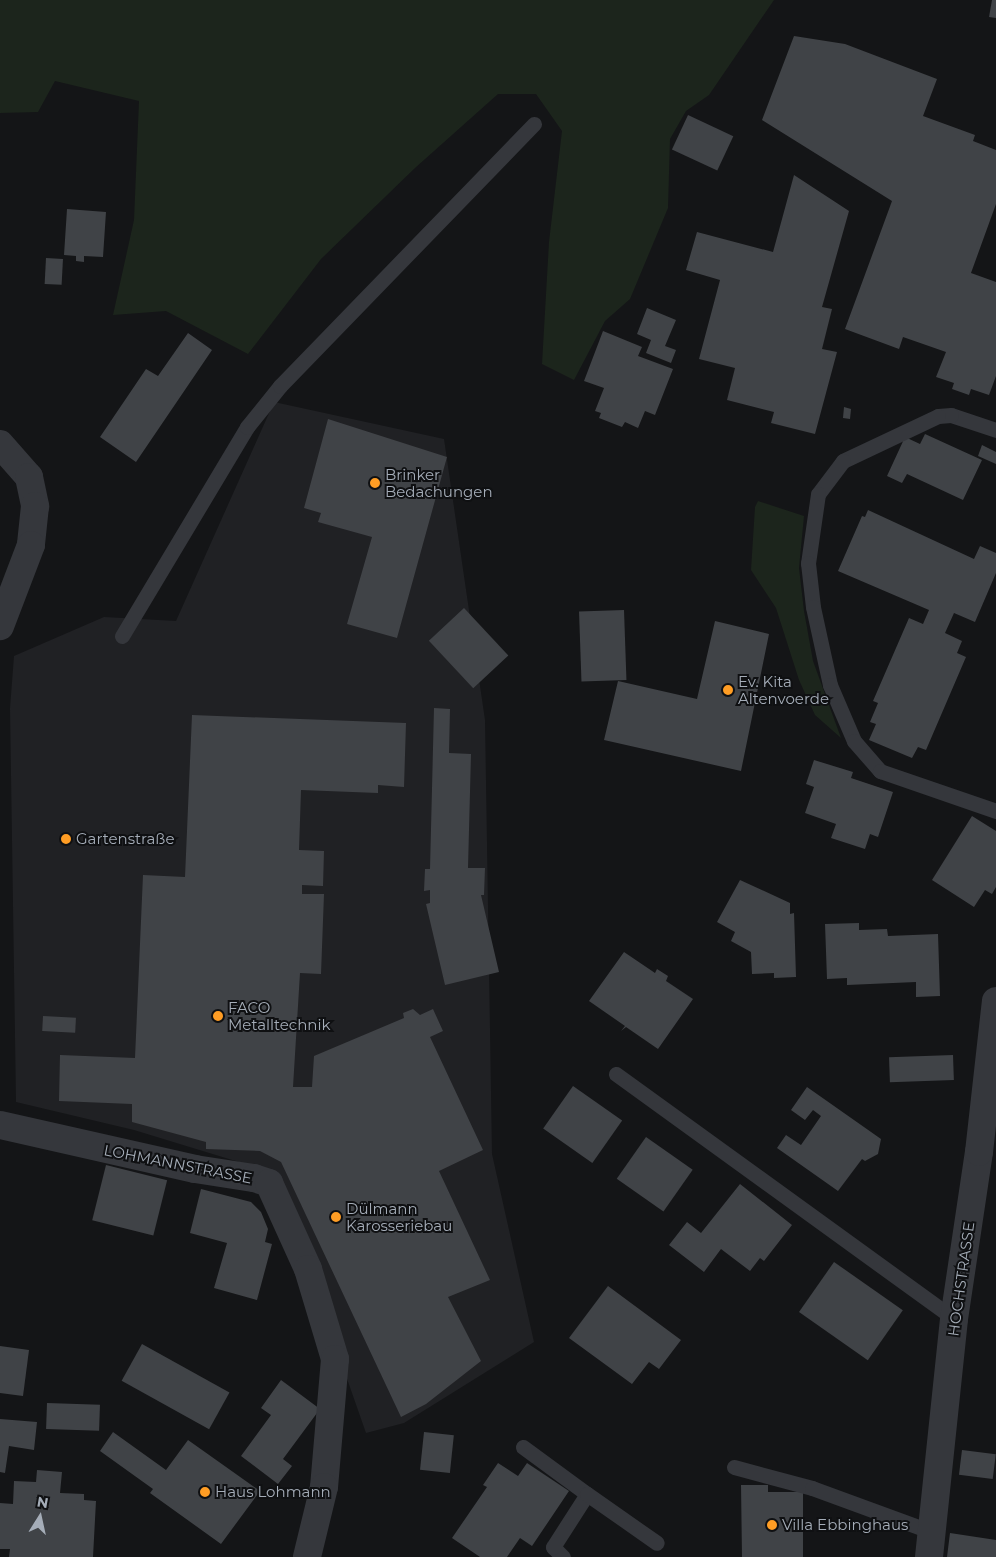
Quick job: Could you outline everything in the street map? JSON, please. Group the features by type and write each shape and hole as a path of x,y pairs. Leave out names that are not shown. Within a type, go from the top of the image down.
{"street":[{"path":"0,626 31,545 35,506 28,477 1,444"},
{"name":"HOCHSTRASSE","path":"930,1545 954,1319 988,1156 996,1001"},
{"name":"LOHMANNSTRASSE","path":"0,1125 92,1148 254,1178 269,1183 308,1269 335,1358 324,1487 306,1557"}],"lane":[{"path":"122,636 247,427 280,386 534,124"},
{"path":"996,430 951,415 938,416 843,461 818,494 808,563 813,607 830,685 854,741 880,771 996,812"},
{"path":"616,1074 954,1319"},
{"path":"524,1447 657,1543"},
{"path":"734,1467 812,1488 930,1545"},
{"path":"563,1557 553,1547 587,1494"}],"shaded area":[{"path":"0,0 774,0 709,95 686,111 670,139 668,208 630,299 605,321 574,380 542,364 549,242 562,131 536,94 498,94 415,168 321,259 248,354 166,311 113,315 134,220 139,101 55,81 38,112 0,113"},
{"path":"274,402 444,439 485,720 492,1154 534,1342 404,1423 366,1433 275,1173 134,1130 16,1102 10,708 14,656 104,617 176,621"},
{"path":"758,501 804,516 799,568 804,611 813,661 841,738 815,715 799,680 776,608 751,570 755,507"}],"building":[{"path":"992,0 996,0 996,18 989,17"},
{"path":"794,36 845,44 937,79 923,116 975,135 973,141 996,150 996,204 971,273 996,282 996,376 989,395 971,389 969,395 952,389 954,383 936,377 946,352 903,337 899,349 845,329 892,201 762,120"},
{"path":"688,115 733,136 717,171 672,149"},
{"path":"794,175 849,211 822,307 832,309 822,349 837,352 815,434 771,423 774,412 727,400 735,368 699,359 720,280 686,270 697,232 773,252"},
{"path":"67,209 106,212 103,257 84,256 84,262 76,261 76,256 64,255"},
{"path":"46,258 63,259 62,285 45,284"},
{"path":"647,308 676,320 665,346 676,350 671,363 646,353 651,340 637,334"},
{"path":"603,331 642,347 638,356 673,369 655,415 645,411 638,428 625,422 622,427 599,418 601,413 595,411 604,388 584,381"},
{"path":"188,333 212,350 136,462 100,437 146,369 158,376"},
{"path":"844,407 851,409 850,419 843,418"},
{"name":"Brinker Bedachungen","path":"328,419 447,457 397,638 347,624 372,537 318,522 321,513 304,508"},
{"path":"925,434 982,460 963,500 907,474 902,483 887,476 905,437 920,444"},
{"path":"982,445 996,452 996,464 978,456"},
{"path":"868,510 974,559 980,546 996,553 996,573 975,622 954,613 945,633 962,641 957,653 966,657 926,750 918,747 912,758 869,740 876,724 870,722 878,703 873,701 909,618 923,624 929,610 838,571 862,516 865,517"},
{"path":"464,608 508,656 473,688 429,641"},
{"path":"624,610 626,680 581,682 579,612"},
{"name":"Ev. Kita Altenvoerde","path":"715,621 769,634 741,771 604,740 618,681 697,699"},
{"path":"434,708 450,709 449,753 471,754 468,868 485,868 484,895 481,895 499,972 445,985 426,904 430,903 430,890 424,891 425,869 430,869"},
{"path":"192,715 406,723 404,787 378,785 378,793 301,790 299,850 324,851 323,886 302,885 302,894 324,894 321,974 300,973 293,1087 312,1087 314,1056 404,1018 403,1013 413,1009 420,1015 433,1009 443,1031 430,1037 483,1150 439,1171 490,1280 448,1297 481,1361 426,1404 401,1417 281,1162 260,1151 206,1149 206,1142 132,1122 132,1104 59,1101 60,1055 135,1058 143,875 185,877"},
{"path":"814,760 853,772 851,778 893,792 878,837 870,834 865,849 831,838 836,824 805,813 814,787 806,784"},
{"path":"972,816 996,831 996,887 992,894 985,890 974,907 932,880"},
{"path":"740,880 790,903 790,914 794,913 796,977 774,978 774,973 752,974 751,952 731,941 735,932 717,922"},
{"path":"859,923 859,930 887,929 888,936 938,934 940,996 916,997 916,982 847,985 847,978 827,979 825,924"},
{"path":"624,952 655,973 657,969 668,976 666,981 693,999 658,1049 626,1027 621,1031 625,1026 589,1001"},
{"path":"43,1016 76,1018 75,1033 42,1031"},
{"path":"953,1055 954,1080 890,1082 889,1057"},
{"path":"573,1086 622,1120 592,1163 543,1129"},
{"path":"807,1087 881,1139 878,1154 865,1161 862,1159 838,1191 777,1148 786,1135 801,1145 821,1116 813,1110 805,1120 791,1110"},
{"path":"646,1137 693,1170 663,1211 617,1179"},
{"path":"106,1165 167,1180 153,1236 92,1220"},
{"path":"740,1184 792,1225 764,1261 760,1258 750,1271 721,1249 704,1272 669,1245 687,1222 701,1233"},
{"path":"201,1189 251,1202 261,1212 268,1229 265,1242 272,1244 257,1300 214,1288 227,1243 190,1233"},
{"path":"834,1262 903,1310 868,1360 799,1312"},
{"path":"608,1286 681,1340 659,1369 649,1362 632,1384 569,1338"},
{"path":"142,1344 229,1392 209,1429 122,1381"},
{"path":"0,1346 29,1350 23,1396 0,1393"},
{"path":"281,1380 320,1409 283,1459 292,1466 278,1484 241,1456 271,1415 261,1408"},
{"path":"47,1403 100,1405 99,1431 46,1429"},
{"path":"0,1419 37,1422 34,1450 9,1446 5,1473 0,1472"},
{"name":"Haus Lohmann","path":"113,1432 166,1470 188,1440 260,1491 221,1544 150,1493 153,1489 100,1451"},
{"path":"424,1432 454,1435 450,1473 420,1470"},
{"path":"962,1450 996,1454 993,1479 959,1475"},
{"path":"498,1463 518,1476 527,1463 569,1491 532,1546 520,1538 507,1557 480,1557 452,1538 487,1487 483,1485"},
{"path":"37,1470 62,1472 60,1493 84,1494 84,1500 96,1501 93,1557 9,1557 10,1549 0,1549 0,1503 13,1504 14,1481 36,1482"},
{"name":"Villa Ebbinghaus","path":"741,1485 768,1485 768,1492 803,1492 803,1557 742,1557"},
{"path":"950,1533 996,1540 996,1557 947,1557"}],"place":[{"name":"Brinker Bedachungen","path":"375,483"},
{"name":"Ev. Kita Altenvoerde","path":"728,690"},
{"name":"Gartenstraße","path":"66,839"},
{"name":"FACO Metalltechnik","path":"218,1016"},
{"name":"Dülmann Karosseriebau","path":"336,1217"},
{"name":"Haus Lohmann","path":"205,1492"},
{"name":"Villa Ebbinghaus","path":"772,1525"}]}
